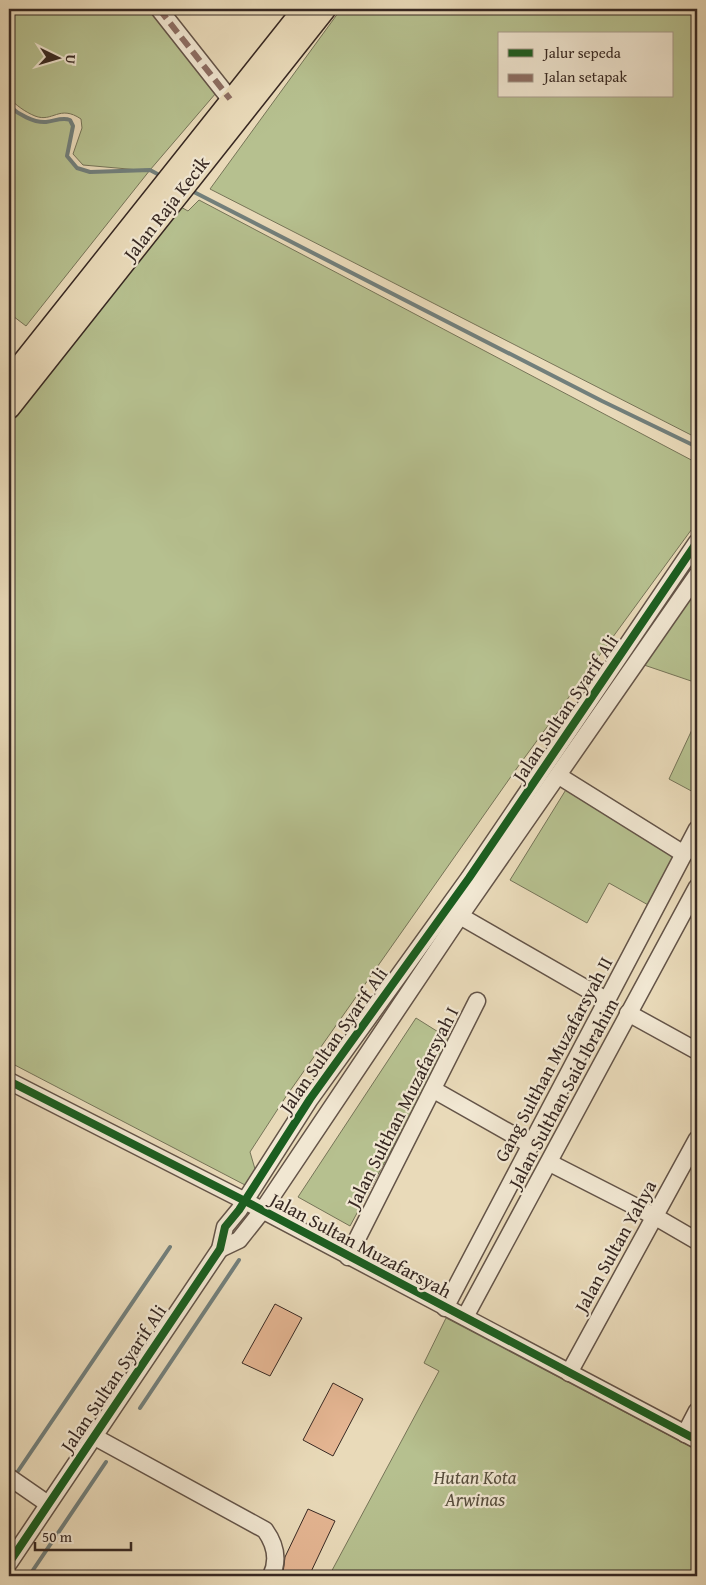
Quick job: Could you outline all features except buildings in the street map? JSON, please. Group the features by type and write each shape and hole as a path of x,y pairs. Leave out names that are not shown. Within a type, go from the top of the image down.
{"main road":[{"name":"Jalan Raja Kecik","path":"199,154 230,99 315,10"},
{"name":"Jalan Raja Kecik","path":"9,408 41,353 315,10"},
{"name":"Jalan Raja Kecik","path":"9,380 41,353"}],"street":[{"path":"159,9 230,99"},
{"name":"Jalan Sultan Syarif Ali","path":"9,1563 220,1249 225,1227 245,1201 310,1098 469,878 697,542"},
{"name":"Jalan Sultan Syarif Ali","path":"220,1249 239,1240 262,1211 460,916 697,575"},
{"path":"559,776 684,854"},
{"name":"Gang Sulthan Muzafarsyah II","path":"445,1308 697,829"},
{"name":"Jalan Sulthan Said Ibrahim","path":"465,1317 550,1163 628,1013 697,887"},
{"path":"460,916 606,1000"},
{"name":"Jalan Sulthan Muzafarsyah I","path":"348,1257 434,1090 477,1001"},
{"path":"628,1013 697,1051"},
{"name":"Jalan Sultan Muzafarsyah","path":"9,1081 245,1201 691,1437"},
{"path":"434,1090 531,1145"},
{"name":"Jalan Sultan Yahya","path":"569,1373 697,1139"},
{"path":"550,1163 654,1216 697,1241"},
{"path":"691,1437 697,1411"},
{"path":"93,1436 265,1530 272,1539 275,1549 275,1560 271,1576"},
{"path":"9,1476 48,1504"}],"green space":[{"path":"13,9 148,9 216,93 150,170 26,326 9,313 9,106 36,121 70,120 73,126 67,156 77,168 90,172 139,170 83,165 73,154 82,128 81,119 67,113 41,118 21,108 9,98 9,13"},
{"path":"341,9 697,9 697,438 210,189"},
{"path":"199,200 697,463 697,522 517,768 285,1098 250,1152 255,1169 245,1185 9,1062 9,422 179,206 188,211"},
{"path":"697,586 697,683 644,665"},
{"path":"697,719 697,794 669,779"},
{"path":"567,788 677,855 650,906 609,883 587,923 510,880"},
{"path":"416,1018 451,1040 350,1226 298,1197"},
{"name":"Hutan Kota Arwinas","path":"446,1318 697,1450 697,1576 329,1576 439,1371 424,1363"}],"waterway":[{"path":"9,106 21,115 36,121 70,120 73,126 67,156 77,168 90,172 150,170 163,177"},
{"path":"190,190 602,401 697,447"},
{"path":"14,1477 170,1247"},
{"path":"140,1408 239,1260"},
{"path":"29,1576 106,1462"}],"marked path":[{"path":"159,9 230,99"}],"cycle path":[{"path":"9,1563 220,1249 225,1227 239,1210 310,1099 469,878 697,542"},
{"path":"9,1081 245,1201 697,1440"}]}
